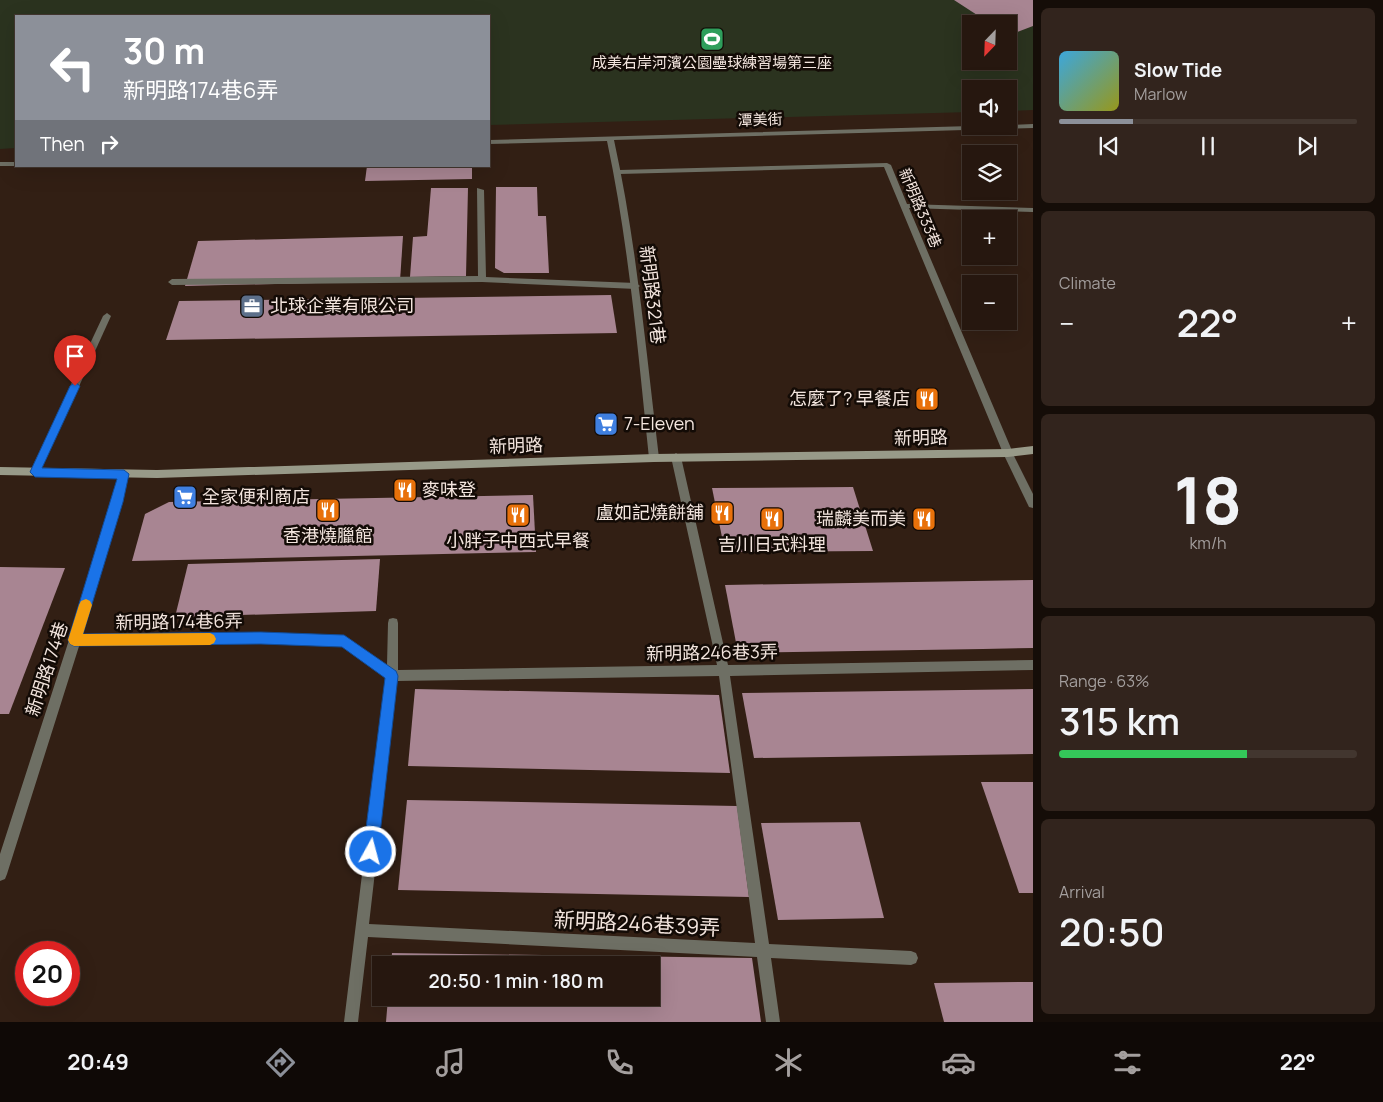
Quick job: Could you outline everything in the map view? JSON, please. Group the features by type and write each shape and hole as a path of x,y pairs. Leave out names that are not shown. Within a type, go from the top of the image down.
{"street":[{"name":"潭美街","path":"490,142 1033,126"},
{"name":"新明路321巷","path":"610,138 618,172 636,286 654,458"},
{"path":"0,164 15,164"},
{"name":"新明路333巷","path":"618,172 887,165 1008,453 1033,504"},
{"path":"480,190 482,279"},
{"path":"904,206 1033,210"},
{"path":"172,282 482,279 636,286"},
{"path":"35,472 107,316"},
{"name":"新明路","path":"0,472 124,474 676,457 1008,453 1033,450"},
{"path":"676,457 724,670 773,1022"},
{"name":"新明路174巷","path":"0,874 117,502 124,474"},
{"path":"350,1022 392,676 393,623"},
{"name":"新明路174巷6弄","path":"74,640 261,638 344,641 392,676"},
{"name":"新明路246巷3弄","path":"392,676 1033,665"},
{"name":"新明路246巷39弄","path":"362,930 911,958"}],"green space":[{"path":"0,0 1033,0 1033,110 1017,111 1017,80 962,80 962,112 490,125 490,15 15,15 15,148 0,149"}],"building":[{"path":"954,0 1033,0 1033,26 1018,32 1018,15 977,15"},
{"path":"367,167 472,167 472,179 365,181"},
{"path":"496,187 537,187 538,216 546,216 549,273 504,273 495,268"},
{"path":"431,188 468,188 466,276 410,277 413,237 427,236"},
{"path":"403,236 400,281 185,286 198,241"},
{"path":"611,295 617,333 166,340 179,301"},
{"path":"853,487 873,551 725,552 712,488"},
{"path":"533,495 536,552 132,561 145,514 169,502"},
{"path":"380,559 376,611 175,617 188,564"},
{"path":"0,567 65,568 9,714 0,714"},
{"path":"1033,580 1033,648 738,653 725,585"},
{"path":"415,689 719,695 730,773 408,766"},
{"path":"1033,689 1033,754 754,758 742,693"},
{"path":"981,782 1033,782 1033,893 1019,893"},
{"path":"407,800 737,806 749,897 398,890"},
{"path":"860,822 884,918 778,920 761,823"},
{"path":"392,953 608,956 392,956"},
{"path":"660,957 752,958 761,1022 386,1022 387,1006 660,1006"},
{"path":"1033,982 1033,1022 944,1022 934,983"}],"slow traffic":[{"path":"86,605 74,640 210,639"}],"place":[{"name":"成美右岸河濱公園壘球練習場第三座","path":"712,39"},
{"name":"北球企業有限公司","path":"252,306"},
{"name":"怎麼了? 早餐店","path":"927,399"},
{"name":"7-Eleven","path":"606,424"},
{"name":"麥味登","path":"405,490"},
{"name":"全家便利商店","path":"185,497"},
{"name":"香港燒臘館","path":"328,510"},
{"name":"盧如記燒餅舖","path":"722,513"},
{"name":"小胖子中西式早餐","path":"518,515"},
{"name":"吉川日式料理","path":"772,519"},
{"name":"瑞麟美而美","path":"924,519"}],"route":[{"path":"75,386 35,472 124,474 74,640 261,638 344,641 392,676 371,852"}]}
